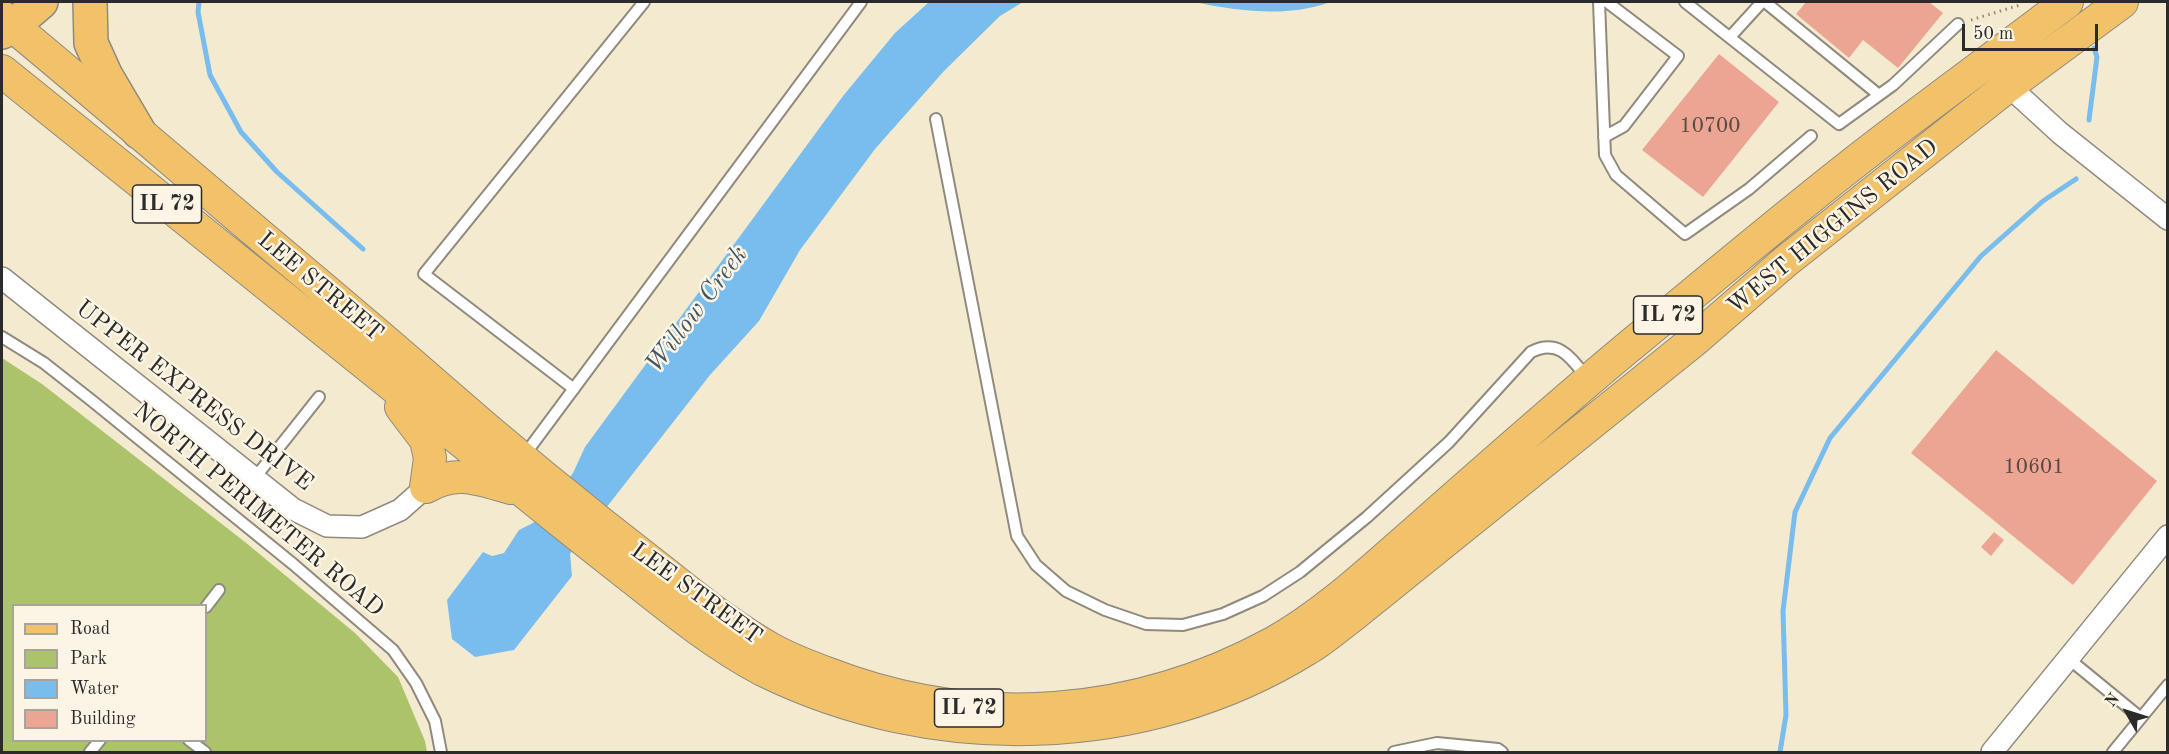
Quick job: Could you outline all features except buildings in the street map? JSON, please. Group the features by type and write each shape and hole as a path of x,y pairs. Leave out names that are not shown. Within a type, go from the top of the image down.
{"highway":[{"path":"5,25 41,2"},
{"path":"90,2 91,43 106,76 139,132"}],"main road":[{"name":"WEST HIGGINS ROAD","path":"1361,579 1589,380 1866,153 2067,2"},
{"name":"WEST HIGGINS ROAD","path":"1352,616 1679,352 1786,261 2008,86 2122,2"},
{"name":"IL 72","path":"5,25 139,132"},
{"name":"LEE STREET","path":"2,71 366,365 541,496 741,631 776,652 816,669 875,690 931,703 982,709 1062,709 1117,700 1181,683 1222,667 1276,641 1320,612 1361,579"},
{"name":"LEE STREET","path":"139,132 521,459 541,496"},
{"path":"366,365 426,440 430,458 426,487"},
{"path":"426,487 439,479 468,476 541,496"},
{"name":"LEE STREET","path":"591,530 685,620 764,670 809,691 869,712 926,725 969,731 1010,733 1064,731 1127,722 1174,709 1260,675 1309,649 1352,616"}],"street":[{"path":"1986,63 2060,133 2168,219"},
{"name":"UPPER EXPRESS DRIVE","path":"2,278 293,509 327,526 362,527 380,520 400,510 426,487"},
{"path":"1992,753 2168,536"}],"lane":[{"path":"574,389 424,274 644,2"},
{"path":"521,459 861,2"},
{"path":"1599,2 1605,155 1616,175 1685,234 1749,189 1811,136"},
{"path":"1604,136 1624,126 1678,56 1607,2"},
{"path":"1685,2 1839,124 1893,85 1958,24"},
{"path":"1730,37 1763,2 1879,95"},
{"path":"936,119 1017,536 1036,565 1066,591 1105,610 1146,624 1182,625 1223,614 1253,600 1300,572 1366,517 1449,441 1531,352 1543,346 1559,349 1570,357 1589,380"},
{"name":"NORTH PERIMETER ROAD","path":"2,337 44,363 91,400 293,564 393,650 416,683 435,721 441,753"},
{"path":"254,479 319,396"},
{"path":"207,606 219,590"},
{"path":"2069,659 2141,717"},
{"path":"2113,753 2168,685"},
{"path":"190,742 205,753"},
{"path":"1394,753 1437,743 1498,749 1502,753"}],"path":[{"path":"1958,24 2019,6 2023,2"}],"green space":[{"path":"2,358 42,384 245,542 355,633 398,677 425,741 427,752 2,752"}],"water":[{"name":"Willow Creek","path":"929,2 1023,2 1000,16 944,71 875,149 800,250 759,321 710,375 570,554 572,576 514,650 475,657 452,639 447,600 483,552 492,556 504,553 519,530 533,523 573,473 585,447 843,96 895,33"},
{"path":"1194,2 1330,2 1297,10 1262,11"}],"waterway":[{"path":"199,2 198,12 210,75 241,132 277,172 363,249"},
{"path":"2089,120 2097,57 2094,48"},
{"path":"1780,752 1786,715 1783,611 1795,512 1830,438 1981,256 2043,201 2076,179"}]}
